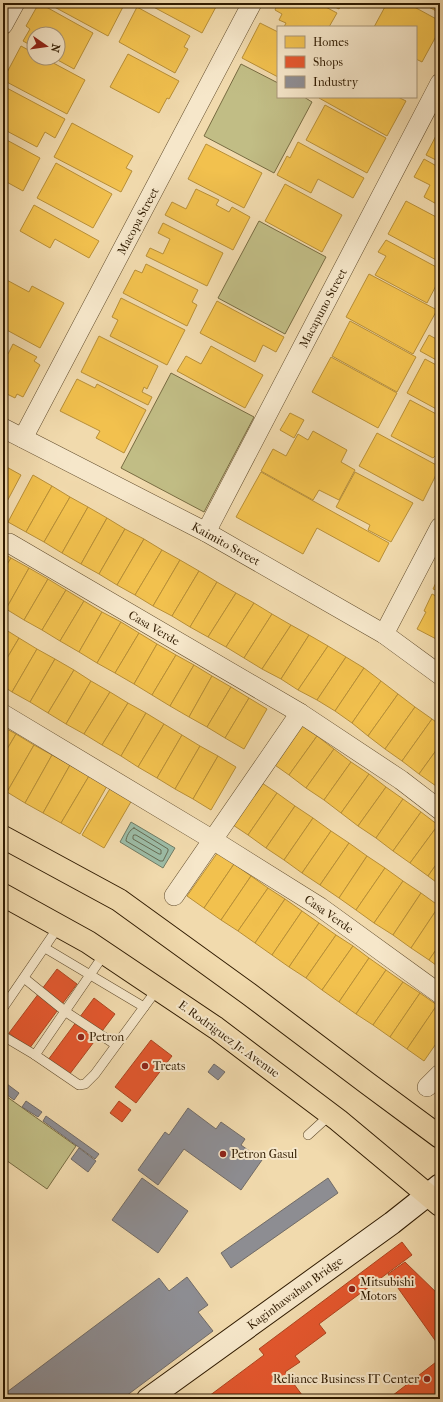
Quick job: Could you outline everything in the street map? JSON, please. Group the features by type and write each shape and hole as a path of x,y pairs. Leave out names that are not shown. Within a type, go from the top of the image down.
{"main road":[{"path":"3,837 119,900 249,994 440,1137"},
{"name":"E. Rodriguez Jr. Avenue","path":"3,895 88,942 216,1028 437,1196"},
{"name":"Kaginhawahan Bridge","path":"148,1399 437,1196"}],"street":[{"path":"3,25 14,3"},
{"name":"Macopa Street","path":"23,438 252,3"},
{"name":"Macapuno Street","path":"206,532 440,83"},
{"name":"Kaimito Street","path":"3,428 206,532 384,634 440,675"},
{"path":"384,634 440,527"},
{"name":"Casa Verde","path":"9,543 300,713 401,780 440,810"},
{"path":"174,896 300,713"},
{"name":"Casa Verde","path":"3,714 213,840 320,907 440,994"}],"lane":[{"path":"3,1008 59,926"},
{"path":"45,948 144,1007"},
{"path":"35,1055 66,1012 105,953"},
{"path":"24,978 66,1012 116,1045"},
{"path":"3,1036 35,1055 79,1085 85,1084 90,1080 158,988"},
{"path":"308,1135 331,1114"}],"shaded area":[{"path":"241,64 277,82 277,98 306,98 312,102 274,173 204,136"},
{"path":"259,221 326,257 285,334 218,298"},
{"path":"171,373 254,417 204,512 121,468"},
{"path":"3,1094 76,1146 47,1189 3,1158"}],"water":[{"path":"131,822 175,848 163,868 120,842"}],"building: Homes":[{"path":"39,3 93,33 74,69 66,65 66,26 26,26"},
{"path":"47,3 125,3 108,36"},
{"path":"146,3 214,3 217,5 202,33"},
{"path":"278,3 318,3 337,13 330,26 284,26 286,23 279,20 282,14 275,10"},
{"path":"327,3 342,3 339,9"},
{"path":"387,3 407,3 440,21 440,29 422,62 417,60 417,26 375,26"},
{"path":"421,3 440,3 440,13"},
{"path":"137,7 190,36 184,47 188,49 175,73 119,42"},
{"path":"260,23 277,32 277,76 242,58"},
{"path":"26,36 26,43 23,41"},
{"path":"21,46 26,49 26,66 59,66 85,80 67,114 3,80"},
{"path":"128,54 179,81 159,113 110,87"},
{"path":"3,86 65,119 55,138 45,132 37,147 3,129"},
{"path":"319,98 400,98 406,101 387,136"},
{"path":"325,105 386,138 367,173 306,140"},
{"path":"72,123 133,156 126,168 132,171 121,192 54,157"},
{"path":"440,128 440,162 426,155"},
{"path":"3,138 40,158 23,191 3,180"},
{"path":"298,142 364,178 353,198 318,179 311,193 277,175 287,156 290,158"},
{"path":"206,144 262,173 244,208 188,179"},
{"path":"424,159 440,168 440,206 424,197 430,185 414,177"},
{"path":"56,163 112,194 93,228 37,198"},
{"path":"285,184 342,215 322,252 265,221"},
{"path":"196,189 219,200 216,205 229,212 232,207 250,217 233,250 165,215 172,202 186,209"},
{"path":"406,201 440,219 440,262 388,234"},
{"path":"34,205 99,241 89,258 55,239 50,248 20,231"},
{"path":"163,223 223,253 207,286 146,256 150,248 163,254 170,239 158,233"},
{"path":"386,240 440,269 440,278 427,303 375,275 386,256 378,252"},
{"path":"146,264 198,290 192,302 197,305 187,326 123,293 135,270 142,273"},
{"path":"369,274 437,310 413,354 346,317"},
{"path":"3,278 29,292 32,286 64,303 40,348 3,328"},
{"path":"121,298 185,330 167,365 110,336 118,320 112,317"},
{"path":"217,301 284,337 276,352 263,345 255,362 200,333"},
{"path":"350,321 416,357 397,392 332,356"},
{"path":"429,335 440,341 440,362 420,351"},
{"path":"99,336 158,366 147,389 144,387 142,392 152,397 148,405 81,372"},
{"path":"13,344 37,357 34,361 40,365 23,397 17,394 15,398 3,392 3,351 8,354"},
{"path":"211,346 263,375 245,408 177,371 186,356 201,364"},
{"path":"331,357 397,393 378,428 312,392"},
{"path":"425,359 440,367 440,411 407,393"},
{"path":"77,379 95,388 97,384 146,410 124,453 96,438 100,431 60,411"},
{"path":"410,400 440,416 440,459 435,456 433,458 391,436"},
{"path":"290,413 304,420 294,438 280,430"},
{"path":"313,431 347,450 341,462 355,470 339,500 319,490 313,500 261,471 273,449 286,456 298,434 308,440"},
{"path":"377,433 440,467 423,501 359,466"},
{"path":"3,465 21,475 3,509"},
{"path":"261,472 389,543 379,562 317,528 303,554 236,517"},
{"path":"355,472 413,503 391,542 368,530 370,525 336,507"},
{"path":"33,475 52,486 26,532 8,522"},
{"path":"52,486 70,497 44,542 26,532"},
{"path":"70,497 88,507 62,553 44,542"},
{"path":"88,507 107,518 81,564 62,553"},
{"path":"107,518 125,529 99,574 81,564"},
{"path":"125,529 144,539 117,585 99,574"},
{"path":"144,539 162,550 135,595 117,585"},
{"path":"162,550 180,560 153,606 135,595"},
{"path":"3,553 11,558 3,571"},
{"path":"11,558 29,568 6,609 3,607 3,571"},
{"path":"180,560 199,571 172,616 153,606"},
{"path":"29,568 48,579 24,620 6,609"},
{"path":"199,571 217,582 190,627 172,616"},
{"path":"440,574 440,592 433,589"},
{"path":"48,579 66,590 42,630 24,620"},
{"path":"217,582 236,593 208,637 190,627"},
{"path":"66,590 84,601 60,641 42,630"},
{"path":"236,593 254,603 226,647 208,637"},
{"path":"432,594 440,598 440,641 417,629 426,612 424,611"},
{"path":"84,601 102,612 79,652 60,641"},
{"path":"254,603 272,614 244,658 226,647"},
{"path":"102,612 121,622 97,663 79,652"},
{"path":"272,614 291,625 262,669 244,658"},
{"path":"121,622 139,633 115,673 97,663"},
{"path":"291,625 309,635 281,679 262,669"},
{"path":"3,628 19,638 3,665"},
{"path":"139,633 157,644 134,684 115,673"},
{"path":"309,635 328,646 298,690 281,679"},
{"path":"19,638 37,649 12,692 3,686 3,665"},
{"path":"157,644 176,655 152,695 134,684"},
{"path":"328,646 346,657 317,700 298,690"},
{"path":"37,649 55,659 30,702 12,692"},
{"path":"176,655 194,665 170,706 152,695"},
{"path":"346,657 364,668 335,711 317,700"},
{"path":"55,659 74,670 48,713 30,702"},
{"path":"194,665 212,676 189,717 170,706"},
{"path":"364,668 381,681 352,723 335,711"},
{"path":"74,670 91,681 66,724 48,713"},
{"path":"212,676 231,687 207,727 189,717"},
{"path":"91,681 110,692 84,734 66,724"},
{"path":"381,681 398,694 368,736 352,723"},
{"path":"231,687 249,698 225,738 207,727"},
{"path":"110,692 128,703 102,745 84,734"},
{"path":"398,694 415,707 385,749 368,736"},
{"path":"249,698 267,709 244,749 225,738"},
{"path":"128,703 146,713 121,756 102,745"},
{"path":"415,707 432,719 402,761 385,749"},
{"path":"146,713 164,724 138,767 121,756"},
{"path":"432,719 440,725 440,745 419,774 402,761"},
{"path":"164,724 182,735 157,778 138,767"},
{"path":"299,724 317,736 289,775 272,763"},
{"path":"3,727 16,734 3,756"},
{"path":"16,734 34,745 7,792 3,790 3,756"},
{"path":"182,735 200,746 175,789 157,778"},
{"path":"317,736 334,749 306,788 289,775"},
{"path":"34,745 52,755 25,803 7,792"},
{"path":"440,745 440,780 436,786 419,774"},
{"path":"200,746 218,756 193,799 175,789"},
{"path":"334,749 351,762 324,800 306,788"},
{"path":"52,755 70,765 43,813 25,803"},
{"path":"218,756 236,767 211,810 193,799"},
{"path":"351,762 369,774 341,813 324,800"},
{"path":"70,765 89,776 61,823 43,813"},
{"path":"369,774 386,787 358,826 341,813"},
{"path":"89,776 107,786 80,834 61,823"},
{"path":"259,781 277,793 248,835 230,823"},
{"path":"111,787 132,800 104,848 82,835"},
{"path":"386,787 403,799 376,838 358,826"},
{"path":"277,793 295,806 266,848 248,835"},
{"path":"403,799 421,812 393,851 376,838"},
{"path":"295,806 313,818 284,860 266,848"},
{"path":"421,812 438,825 410,863 393,851"},
{"path":"313,818 331,831 302,873 284,860"},
{"path":"438,825 440,826 440,859 428,876 410,863"},
{"path":"331,831 349,843 320,885 302,873"},
{"path":"349,843 367,856 339,898 320,885"},
{"path":"218,852 234,864 204,908 187,896"},
{"path":"367,856 385,868 356,910 339,898"},
{"path":"440,859 440,885 428,876"},
{"path":"234,864 251,876 221,920 204,908"},
{"path":"385,868 403,881 374,923 356,910"},
{"path":"251,876 268,888 238,931 221,920"},
{"path":"403,881 421,893 393,935 374,923"},
{"path":"268,888 285,899 255,943 238,931"},
{"path":"421,893 439,906 411,948 393,935"},
{"path":"285,899 302,911 272,955 255,943"},
{"path":"439,906 440,944 429,960 411,948"},
{"path":"302,911 319,923 289,967 272,955"},
{"path":"319,923 336,935 306,978 289,967"},
{"path":"336,935 353,946 322,990 306,978"},
{"path":"440,944 440,968 429,960"},
{"path":"353,946 369,958 339,1002 322,990"},
{"path":"369,958 386,970 356,1014 339,1002"},
{"path":"386,970 403,982 373,1025 356,1014"},
{"path":"403,982 420,993 390,1037 373,1025"},
{"path":"420,993 437,1005 407,1049 390,1037"},
{"path":"437,1005 440,1007 440,1038 424,1061 407,1049"}],"building: Shops":[{"path":"57,969 77,984 29,1049 9,1033"},
{"name":"Petron","path":"94,998 115,1014 69,1075 48,1060"},
{"path":"151,1040 172,1056 136,1103 115,1087"},
{"path":"119,1101 131,1110 122,1122 110,1113"},
{"name":"Mitsubishi Motors","path":"402,1242 412,1255 319,1324 326,1333 295,1356 300,1362 285,1372 305,1399 205,1399 264,1355 259,1349"},
{"path":"405,1262 440,1296 440,1341 437,1343 388,1274"},
{"name":"Reliance Business IT Center","path":"440,1359 440,1399 388,1399"}],"building: Industry":[{"path":"214,1064 225,1072 218,1080 208,1072"},
{"path":"3,1081 19,1093 14,1100 3,1092"},
{"path":"26,1101 42,1112 38,1117 22,1107"},
{"name":"Petron Gasul","path":"188,1108 216,1129 221,1122 245,1139 241,1145 262,1160 241,1190 184,1149 158,1185 138,1170 165,1132 169,1135"},
{"path":"46,1116 99,1154 95,1159 43,1121"},
{"path":"79,1148 96,1161 88,1172 71,1159"},
{"path":"142,1178 188,1211 158,1253 112,1220"},
{"path":"328,1178 338,1193 231,1268 221,1253"},
{"path":"187,1277 208,1305 198,1312 213,1331 122,1399 3,1399 3,1395 159,1278 169,1291"}],"place":[{"name":"Petron","path":"81,1037"},
{"name":"Treats","path":"145,1066"},
{"name":"Petron Gasul","path":"223,1154"},
{"name":"Mitsubishi Motors","path":"352,1289"},
{"name":"Reliance Business IT Center","path":"427,1379"}]}
